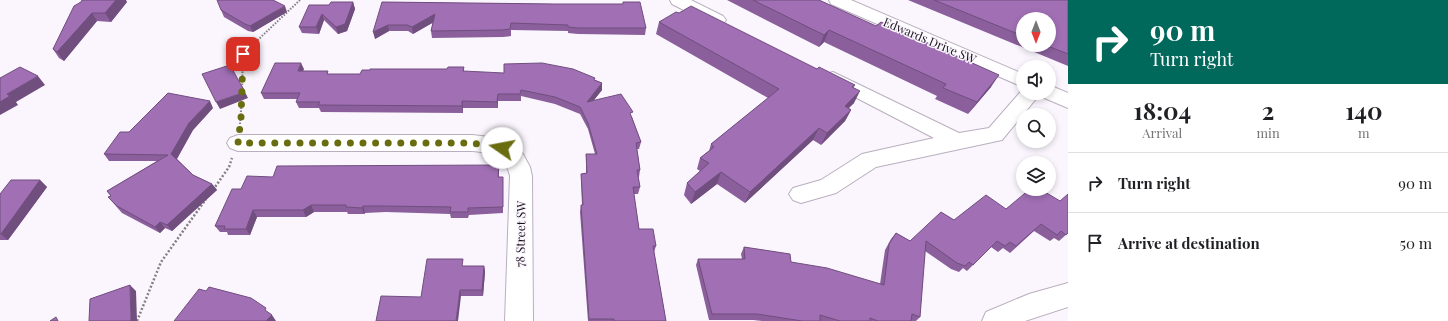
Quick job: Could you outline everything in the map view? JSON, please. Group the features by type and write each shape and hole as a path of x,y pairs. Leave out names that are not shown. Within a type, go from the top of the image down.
{"street":[{"path":"678,0 734,28"},
{"name":"Edwards Drive SW","path":"837,0 1016,78"},
{"path":"818,70 957,141"},
{"path":"1056,95 1068,101"},
{"path":"801,194 828,188 870,160 957,141 995,135 1025,100"},
{"name":"78 Street SW","path":"238,143 472,143 492,145 509,152 516,158 520,166 521,176 519,321"},
{"path":"996,321 1029,306 1068,295"}],"path":[{"path":"137,321 161,262 228,169 238,143 241,118 243,54 300,0"}],"building":[{"path":"82,0 116,0 105,13 92,13 57,52 53,49 74,6"},
{"path":"217,0 273,0 285,6 250,26 221,10"},
{"path":"753,0 819,0 876,26 881,22 999,75 977,102 943,88 946,84 829,30 824,35"},
{"path":"934,0 1068,0 1068,54 1056,49 1056,12 1016,12 1016,33"},
{"path":"331,2 353,2 345,24 336,27 322,14 316,27 299,27 309,5 329,5"},
{"path":"382,2 623,4 623,2 640,2 646,28 578,28 568,27 568,25 511,23 510,29 502,30 431,31 435,14 412,27 407,25 388,25 373,32"},
{"path":"691,6 817,69 819,67 855,85 852,87 860,91 845,106 851,110 827,133 819,128 750,192 721,172 695,192 687,183 709,163 700,158 714,147 711,144 779,89 659,22 676,12 679,13"},
{"path":"275,63 301,63 298,71 328,71 327,74 360,74 362,70 370,69 447,69 448,67 464,67 463,71 504,73 504,64 542,63 573,69 595,78 594,80 602,83 587,102 621,94 633,112 630,113 641,142 636,143 640,170 637,170 640,187 633,187 639,229 653,229 656,246 653,246 666,321 614,321 614,319 589,319 581,205 583,205 581,174 587,173 586,154 597,154 588,123 580,107 555,97 521,90 520,94 498,94 497,102 462,101 462,106 318,105 320,102 296,102 300,93 261,93"},
{"path":"230,65 245,92 216,102 202,74"},
{"path":"20,67 38,76 7,94 10,96 0,102 0,78"},
{"path":"168,93 210,101 189,123 171,154 193,175 212,184 167,225 160,222 155,227 117,206 108,197 111,196 107,191 168,155 104,154 120,132 129,132"},
{"path":"499,165 498,177 503,177 503,207 468,208 468,212 450,212 451,207 363,206 362,208 346,207 346,205 311,205 303,210 253,210 246,229 224,229 225,226 215,226 232,189 241,189 247,176 273,177 277,166"},
{"path":"11,180 40,180 0,234 0,194"},
{"path":"1068,194 1068,233 1066,235 1061,231 1057,235 1041,224 1016,246 1010,242 1005,246 997,241 973,265 969,262 965,266 957,263 926,241 920,317 912,314 911,321 878,321 870,318 870,321 840,321 820,315 820,321 802,321 757,314 712,314 698,259 745,259 744,247 790,254 791,262 827,268 884,285 889,244 896,233 910,241 941,212 954,220 986,195 1006,209 1022,196 1052,196 1060,201"},
{"path":"427,259 463,259 462,266 484,266 482,290 460,290 456,321 376,321 381,296 421,297"},
{"path":"130,285 131,321 89,321 90,299"},
{"path":"209,287 251,298 266,308 265,310 272,315 266,321 174,321 199,289 206,291"},
{"path":"56,317 58,321 50,321"}],"route":[{"path":"243,54 241,118 238,143 472,143 492,145 502,148"}]}
